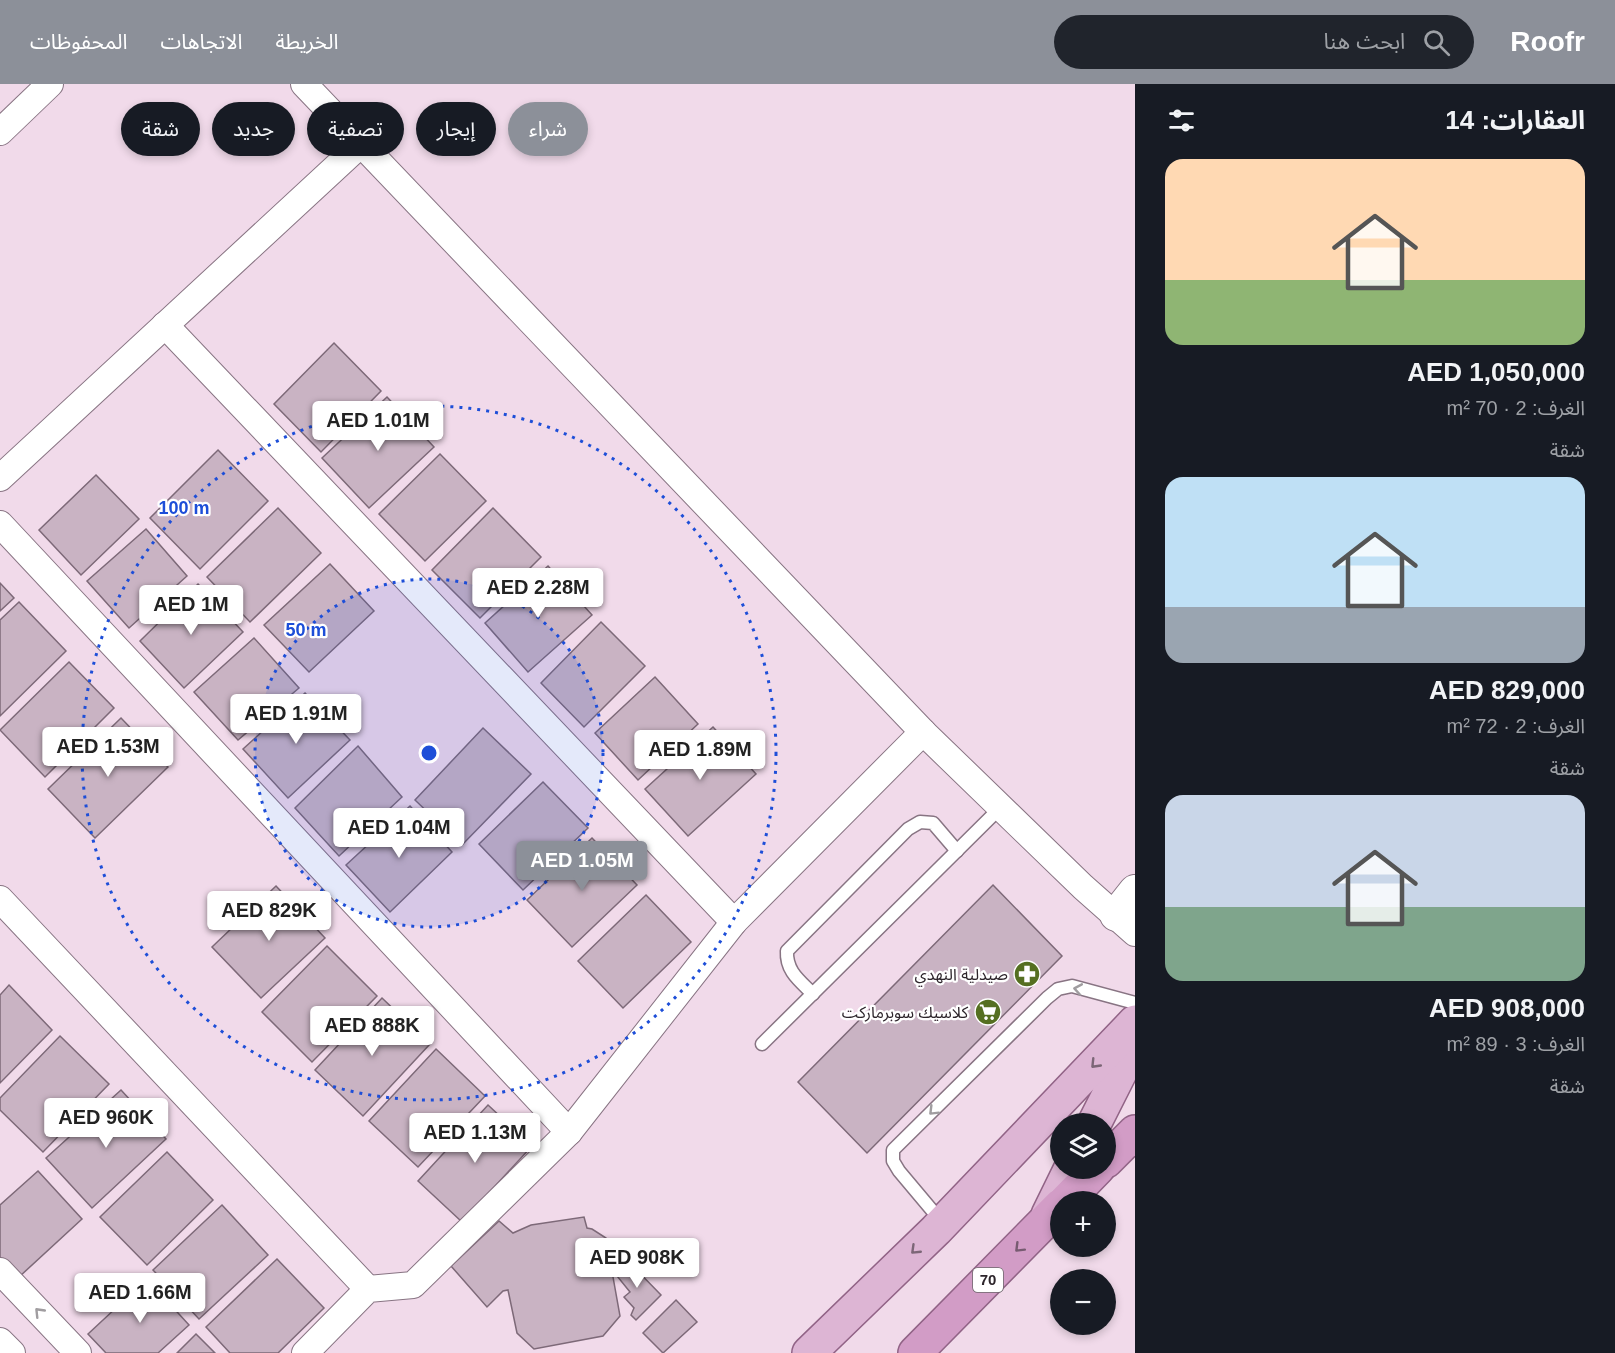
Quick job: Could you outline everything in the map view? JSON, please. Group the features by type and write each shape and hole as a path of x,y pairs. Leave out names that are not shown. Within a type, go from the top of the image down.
{"highway":[{"path":"1116,1151 1135,1132"},
{"name":"70","path":"1076,1191 1087,1179"},
{"name":"70","path":"915,1353 1050,1217"}],"main road":[{"path":"809,1353 943,1223 1135,1022"},
{"path":"1100,1113 1135,1043"},
{"path":"896,1353 942,1326"}],"street":[{"path":"0,132 50,84"},
{"path":"304,84 321,102"},
{"path":"0,478 347,156"},
{"path":"371,156 923,732 1083,887 1129,913"},
{"path":"165,325 734,922"},
{"path":"0,524 569,1132"},
{"path":"305,1353 368,1290 413,1285 569,1132 734,922 923,732"},
{"path":"0,899 368,1290"},
{"path":"0,1271 78,1353"},
{"path":"0,1341 12,1353"}],"lane":[{"path":"762,1044 1001,807"},
{"path":"813,993 794,975 787,963 787,951 908,829 920,822 933,823 957,851"},
{"path":"943,1223 899,1171 893,1161 893,1150 1058,989 1072,986 1135,1003"}],"building":[{"path":"334,343 381,391 321,452 274,404"},
{"path":"387,397 434,447 369,508 322,458"},
{"path":"218,450 268,501 200,569 150,518"},
{"path":"440,454 486,501 425,561 379,514"},
{"path":"96,475 139,519 81,575 39,530"},
{"path":"278,508 321,553 250,622 207,577"},
{"path":"493,508 541,557 480,618 432,570"},
{"path":"146,529 187,576 129,628 87,581"},
{"path":"330,564 374,611 309,672 264,625"},
{"path":"548,566 592,615 528,672 485,623"},
{"path":"0,583 14,598 0,611"},
{"path":"198,584 243,632 184,688 140,641"},
{"path":"19,602 66,651 0,716 0,620"},
{"path":"601,622 645,666 584,727 541,683"},
{"path":"254,638 299,688 238,740 194,692"},
{"path":"69,662 114,708 45,777 0,730"},
{"path":"655,677 698,724 638,780 595,733"},
{"path":"305,693 350,740 288,798 243,749"},
{"path":"121,718 168,767 95,838 48,789"},
{"path":"713,727 756,774 688,836 645,789"},
{"path":"483,728 531,774 462,845 415,800"},
{"path":"358,746 402,797 339,856 295,808"},
{"path":"543,782 588,828 523,890 479,844"},
{"path":"410,806 452,852 390,912 346,865"},
{"path":"592,838 637,885 572,947 527,900"},
{"path":"993,885 1062,956 867,1153 798,1082"},
{"path":"276,886 325,938 261,998 212,947"},
{"path":"646,895 691,942 623,1008 578,961"},
{"path":"327,946 377,996 312,1062 262,1012"},
{"path":"9,985 52,1030 0,1083 0,995"},
{"path":"382,998 430,1044 363,1116 315,1070"},
{"path":"60,1036 109,1084 43,1152 0,1110 0,1098"},
{"path":"436,1049 485,1096 418,1167 369,1121"},
{"path":"121,1090 166,1139 92,1208 46,1158"},
{"path":"488,1105 532,1146 462,1222 418,1181"},
{"path":"167,1152 213,1200 147,1265 100,1217"},
{"path":"38,1171 82,1219 19,1277 0,1257 0,1205"},
{"path":"222,1205 268,1255 199,1319 153,1270"},
{"path":"584,1217 587,1228 606,1238 620,1316 603,1336 534,1349 517,1333 508,1290 503,1291 487,1307 451,1266 499,1221 513,1233 531,1225"},
{"path":"625,1258 661,1295 636,1320 631,1315 634,1308 624,1297 630,1292 617,1276"},
{"path":"277,1259 324,1308 278,1353 230,1353 206,1327"},
{"path":"147,1279 189,1325 158,1353 106,1353 88,1334"},
{"path":"676,1300 697,1322 663,1353 643,1333"},
{"path":"196,1334 215,1353 177,1353"}],"place":[{"name":"صيدلية النهدي","path":"1027,974"},
{"name":"كلاسيك سوبرماركت","path":"988,1012"}]}
